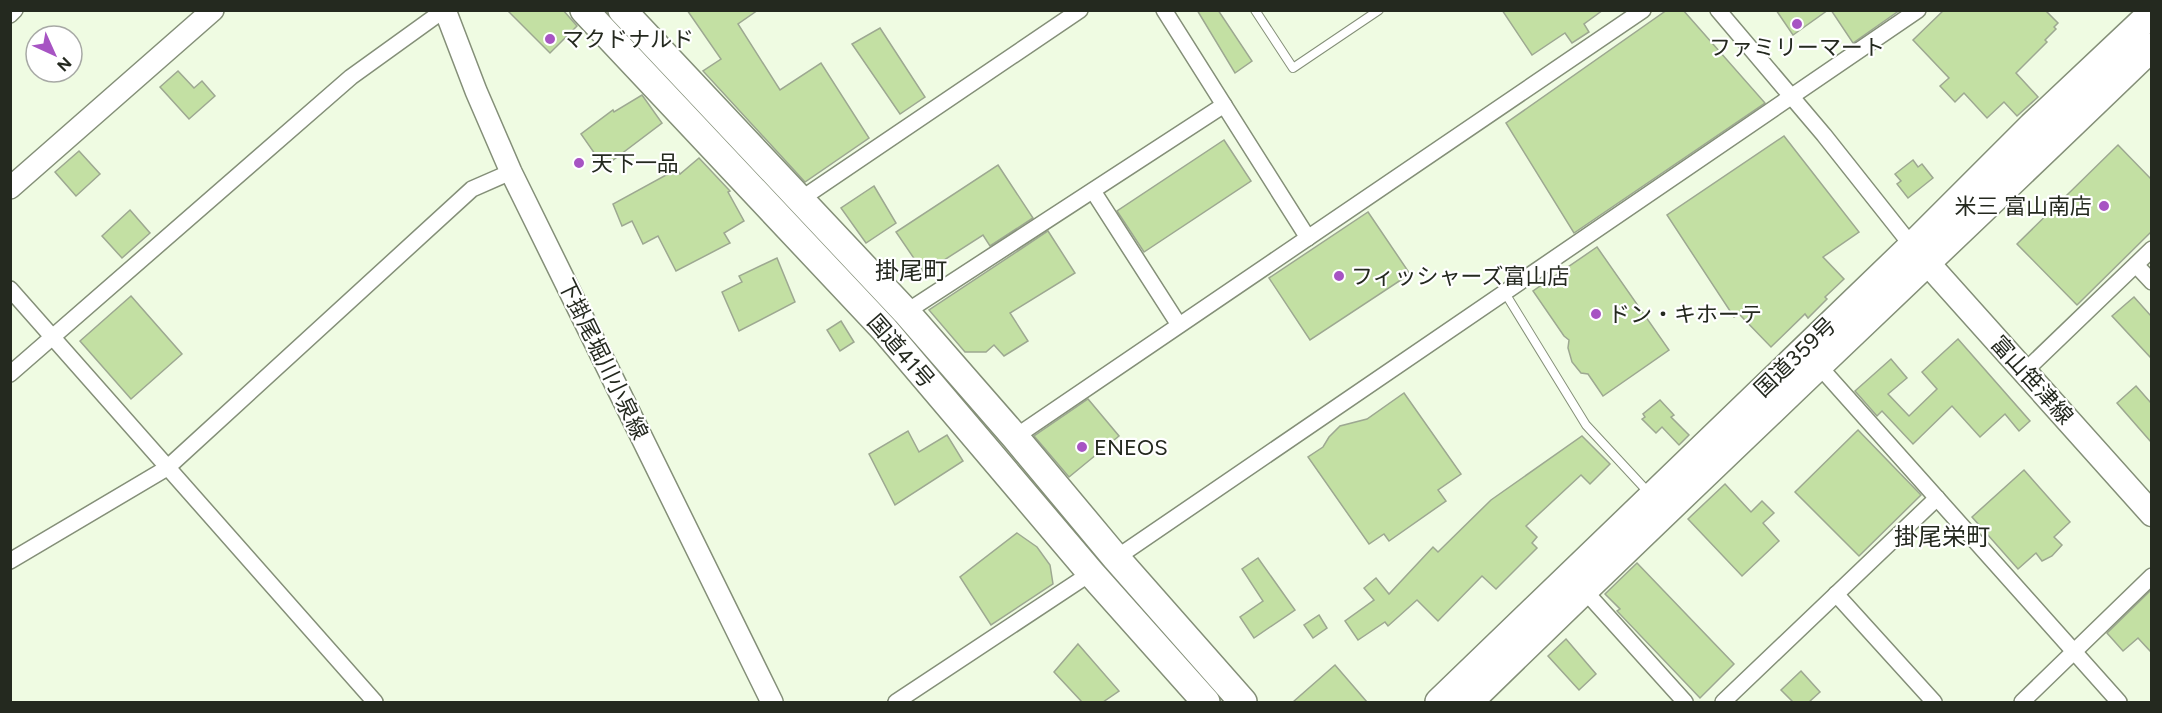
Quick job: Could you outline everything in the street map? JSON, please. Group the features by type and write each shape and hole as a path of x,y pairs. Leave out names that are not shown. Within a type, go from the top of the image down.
{"highway":[{"name":"国道41号","path":"584,10 884,329 1091,573 1206,702"},
{"name":"国道41号","path":"624,11 906,312 1015,436 1116,558 1244,702"},
{"name":"国道359号","path":"1469,702 1819,366 1920,255 2032,126 2151,13"},
{"name":"国道359号","path":"1439,702 1652,496 2151,47"}],"main road":[{"path":"10,188 213,10"},
{"name":"下掛尾堀川小泉線","path":"444,10 511,172 772,702"},
{"path":"603,31 624,11"},
{"name":"富山笹津線","path":"1920,255 2151,514"}],"street":[{"path":"10,15 15,10"},
{"path":"10,374 351,77 444,10"},
{"path":"801,199 1080,10"},
{"path":"1164,10 1308,238"},
{"path":"1015,436 1642,10"},
{"path":"1718,10 1824,135 1920,255"},
{"path":"1116,558 1918,10"},
{"path":"906,312 1224,105"},
{"path":"10,561 167,468 472,189 511,172"},
{"path":"1093,191 1179,325"},
{"path":"2024,372 2151,249"},
{"path":"2136,265 2151,282"},
{"path":"10,289 375,702"},
{"path":"1819,366 2119,702"},
{"path":"1723,702 1937,498"},
{"path":"896,702 1091,573"},
{"path":"2022,702 2151,576"},
{"path":"1584,590 1685,702"},
{"path":"1836,594 1934,702"}],"lane":[{"path":"1255,10 1293,68 1379,10"},
{"path":"1505,293 1586,425 1652,496"}],"building":[{"name":"マクドナルド","path":"507,10 563,10 577,26 550,53"},
{"path":"687,10 758,10 738,24 780,90 821,63 869,138 805,182 703,71 721,59"},
{"path":"1197,10 1218,10 1252,61 1235,73"},
{"path":"1502,10 1603,10 1584,24 1589,32 1572,43 1565,33 1532,55"},
{"path":"1667,10 1683,10 1765,103 1574,233 1506,123"},
{"name":"ファミリーマート","path":"1776,10 1828,10 1793,35"},
{"path":"1831,10 1900,10 1853,43"},
{"path":"1944,10 2045,10 2058,23 2054,27 2056,29 2045,40 2047,42 2016,73 2038,97 2017,116 2004,102 1987,118 1964,93 1955,102 1940,86 1949,78 1913,40"},
{"path":"880,28 925,97 900,114 852,44"},
{"path":"178,71 194,88 202,81 215,96 189,119 160,87"},
{"path":"642,95 662,123 604,167 581,134 613,110 614,112"},
{"path":"1784,136 1859,232 1823,257 1844,279 1808,318 1805,314 1771,347 1739,314 1734,317 1667,215"},
{"path":"1224,140 1251,181 1144,252 1117,211"},
{"name":"米三 富山南店","path":"2118,145 2151,179 2151,232 2077,305 2017,244"},
{"path":"79,151 100,174 76,196 55,172"},
{"path":"699,158 730,191 728,192 744,221 724,233 730,243 676,271 658,236 643,244 632,221 622,226 613,204 677,169 680,174"},
{"path":"1913,160 1918,167 1922,164 1933,178 1908,198 1897,184 1901,181 1895,174"},
{"path":"998,165 1033,218 990,246 983,235 924,273 896,232"},
{"path":"874,186 896,223 866,243 841,208"},
{"path":"130,210 150,233 122,258 102,236"},
{"name":"フィッシャーズ富山店","path":"1368,212 1410,274 1310,340 1269,278"},
{"path":"1048,231 1075,273 1010,313 1028,341 1004,356 994,345 986,352 965,352 929,310"},
{"name":"ドン・キホーテ","path":"1597,247 1669,350 1603,396 1588,374 1581,373 1572,362 1568,348 1569,340 1533,291"},
{"path":"777,258 795,302 739,331 722,292 742,282 739,276"},
{"path":"131,296 182,354 131,399 80,341"},
{"path":"2134,297 2151,316 2151,358 2112,316"},
{"path":"841,321 854,342 840,351 827,330"},
{"path":"1958,339 2030,421 2019,431 2005,414 1980,437 1952,406 1913,444 1882,411 1877,416 1855,391 1891,359 1907,378 1888,394 1909,416 1937,389 1922,372"},
{"path":"2136,386 2151,403 2151,442 2117,403"},
{"path":"1404,393 1461,474 1438,490 1446,501 1389,541 1384,534 1369,544 1308,457 1323,447 1340,426 1367,419"},
{"path":"1088,399 1119,436 1069,477 1034,436"},
{"path":"1660,400 1674,415 1671,417 1689,435 1679,445 1662,427 1656,433 1642,419 1645,417 1643,414"},
{"path":"1858,430 1921,495 1859,556 1795,492"},
{"path":"908,431 919,452 947,435 963,461 895,505 869,454"},
{"path":"1582,436 1610,464 1590,484 1581,475 1526,526 1537,537 1532,543 1537,548 1496,589 1482,576 1438,621 1417,600 1388,626 1385,622 1358,640 1345,621 1374,600 1364,588 1376,578 1389,594 1433,547 1438,552 1491,500"},
{"path":"2024,470 2070,522 2054,537 2062,545 2052,556 2042,561 2036,553 2018,569 1972,517"},
{"path":"1725,484 1751,512 1762,501 1774,513 1763,523 1779,541 1742,576 1688,519"},
{"path":"1017,533 1037,547 1050,565 1053,584 991,625 960,577"},
{"path":"1258,558 1295,610 1254,638 1240,617 1263,601 1242,569"},
{"path":"1637,563 1734,664 1700,698 1617,611 1620,609 1605,594"},
{"path":"2151,590 2151,652 2138,638 2123,651 2107,633"},
{"path":"1319,615 1327,628 1313,638 1304,625"},
{"path":"1566,639 1596,674 1579,690 1548,656"},
{"path":"1078,644 1119,691 1103,702 1082,702 1054,672"},
{"path":"1335,665 1367,702 1293,702"},
{"path":"1801,671 1820,692 1809,702 1793,702 1781,690"}],"place":[{"name":"ファミリーマート","path":"1797,24"},
{"name":"マクドナルド","path":"550,39"},
{"name":"天下一品","path":"579,163"},
{"name":"米三 富山南店","path":"2104,206"},
{"name":"フィッシャーズ富山店","path":"1339,276"},
{"name":"ドン・キホーテ","path":"1596,314"},
{"name":"ENEOS","path":"1082,447"}],"district":[{"name":"掛尾町","path":"911,270"},
{"name":"掛尾栄町","path":"1942,536"}]}
